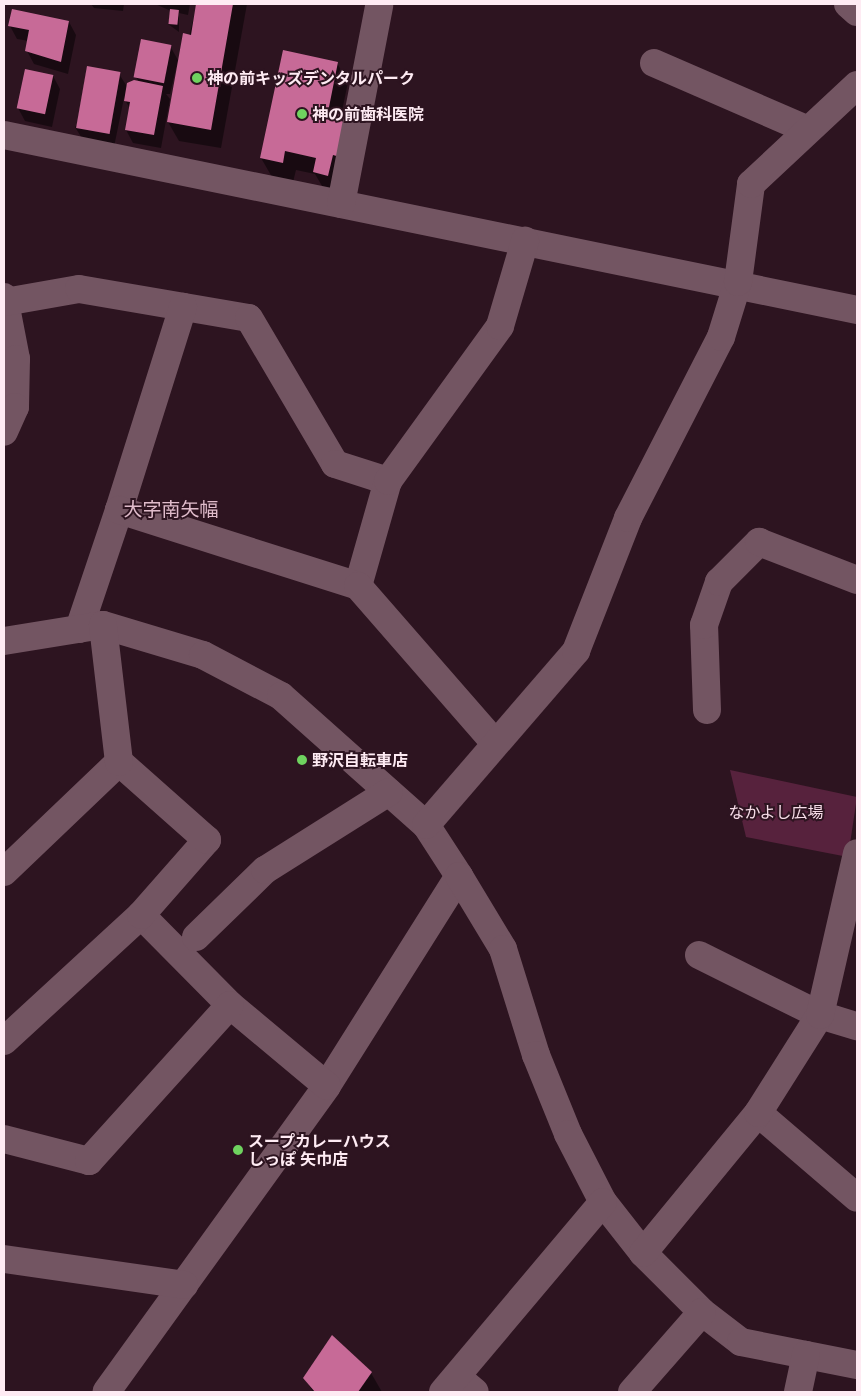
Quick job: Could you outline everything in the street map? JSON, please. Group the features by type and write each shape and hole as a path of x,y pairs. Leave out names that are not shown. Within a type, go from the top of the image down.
{"street":[{"path":"848,4 857,12"},
{"path":"341,204 379,6"},
{"path":"654,63 806,129"},
{"path":"426,824 576,651 628,518 721,337 738,282 751,184 806,129 857,85"},
{"path":"4,135 525,241 738,282 857,310"},
{"path":"358,586 388,481 500,326 525,241"},
{"path":"4,432 15,407 16,359 4,299 80,289 249,318 335,464 388,481"},
{"path":"4,1041 141,915 207,840 119,762 91,627 119,510 184,307"},
{"path":"119,510 358,586 495,743"},
{"path":"707,710 704,625 719,582 759,542 857,580"},
{"path":"4,641 91,627 203,655 281,696 426,824 504,949 536,1055 603,1202 643,1253 702,1312 741,1342 857,1365"},
{"path":"4,872 119,762"},
{"path":"196,937 265,870 389,792"},
{"path":"643,1253 758,1113 820,1015 857,855"},
{"path":"106,1392 327,1086 459,876"},
{"path":"141,915 230,1005 327,1086"},
{"path":"700,955 820,1015 857,1026"},
{"path":"4,1139 89,1162 230,1005"},
{"path":"758,1113 857,1198"},
{"path":"458,1387 603,1202"},
{"path":"4,1259 184,1285"},
{"path":"632,1392 702,1312"},
{"path":"798,1392 806,1355"}],"green space":[{"name":"なかよし広場","path":"730,770 857,797 848,857 746,837"}],"building":[{"name":"神の前キッズデンタルパーク","path":"196,4 233,4 211,130 167,122 183,33 191,35"},
{"path":"12,9 69,21 61,62 25,51 29,30 8,26"},
{"path":"170,9 179,10 177,25 168,24"},
{"path":"141,39 171,45 164,83 134,77"},
{"name":"神の前歯科医院","path":"283,50 338,62 328,112 342,115 341,121 347,123 340,157 333,155 328,176 313,172 316,158 285,151 283,163 260,158"},
{"path":"87,66 120,72 110,134 76,128"},
{"path":"25,69 53,75 45,114 17,108"},
{"path":"134,80 163,86 154,135 125,130 130,102 124,101 127,83"},
{"path":"332,1335 372,1372 358,1392 315,1392 303,1378"}],"place":[{"name":"神の前キッズデンタルパーク","path":"197,78"},
{"name":"神の前歯科医院","path":"302,114"},
{"name":"野沢自転車店","path":"302,760"},
{"name":"スープカレーハウス しっぽ 矢巾店","path":"238,1150"}],"district":[{"name":"大字南矢幅","path":"171,509"}]}
